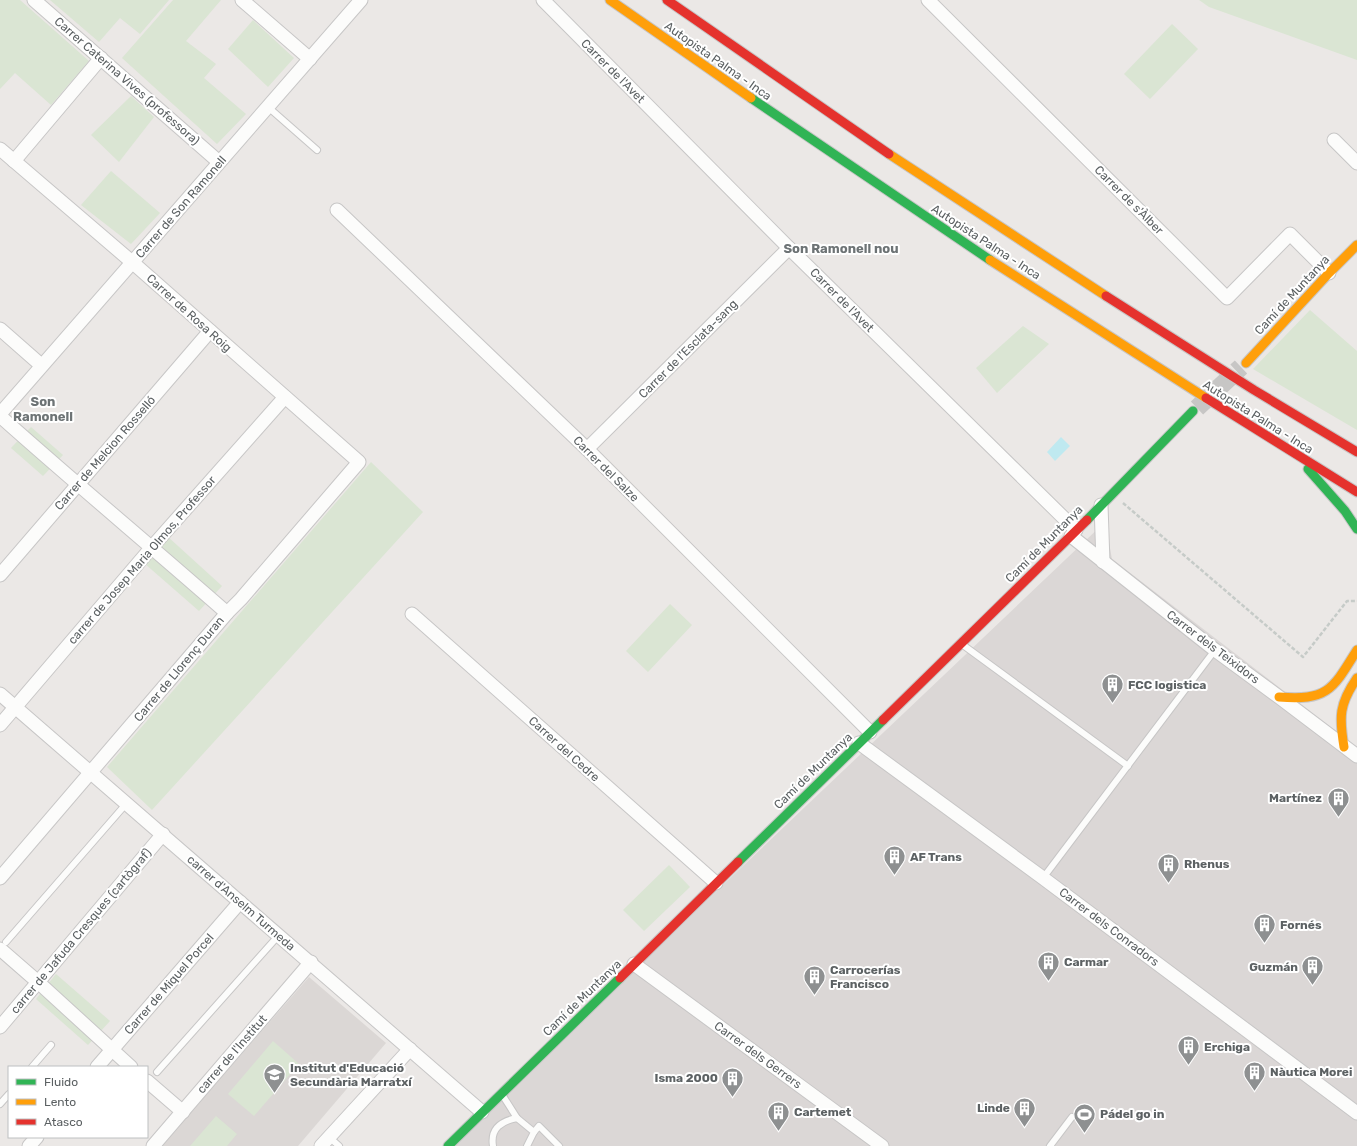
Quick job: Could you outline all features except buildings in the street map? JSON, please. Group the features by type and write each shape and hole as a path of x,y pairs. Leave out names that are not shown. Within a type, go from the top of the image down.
{"main road":[{"name":"Autopista Palma - Inca","path":"610,0 746,96 971,247 1164,372 1357,492"},
{"name":"Autopista Palma - Inca","path":"667,0 830,114 990,220 1250,387 1357,452"},
{"name":"Camí de Muntanya","path":"1246,362 1357,245"},
{"name":"Camí de Muntanya","path":"448,1146 1073,533 1193,411"},
{"path":"1294,453 1345,511 1357,529"},
{"path":"1279,697 1307,698 1320,695 1331,687 1357,650"},
{"path":"1344,747 1340,727 1341,708 1348,690 1357,678"}],"street":[{"name":"Carrer Caterina Vives (professora)","path":"34,0 219,162"},
{"path":"242,0 310,59"},
{"name":"Carrer de Son Ramonell","path":"0,415 41,365 361,0"},
{"name":"Carrer de l'Avet","path":"543,0 1073,533"},
{"name":"Carrer de s'Àlber","path":"928,0 1227,298 1290,234 1329,273"},
{"path":"14,161 101,58"},
{"path":"1334,140 1357,162"},
{"name":"Carrer de Rosa Roig","path":"0,149 132,262 359,462"},
{"name":"Carrer del Salze","path":"337,210 587,449 870,732"},
{"name":"Carrer de l'Esclata-sang","path":"587,449 789,248"},
{"path":"0,329 41,365"},
{"name":"Carrer de Melcion Rosselló","path":"0,575 210,331"},
{"name":"carrer de Josep Maria Olmos, Professor","path":"0,725 152,547 285,397"},
{"path":"0,415 77,485 152,547 227,613"},
{"name":"Carrer de Llorenç Duran","path":"0,878 227,613 241,599 359,462"},
{"path":"1101,505 1103,562"},
{"name":"Carrer dels Teixidors","path":"1073,533 1103,562 1215,650 1357,756"},
{"name":"Carrer del Cedre","path":"412,614 716,883"},
{"name":"carrer d'Anselm Turmeda","path":"0,694 311,962 482,1112"},
{"name":"Carrer dels Conradors","path":"859,743 1044,878 1357,1113"},
{"name":"carrer de Jafuda Cresques (cartògraf)","path":"0,1027 163,834"},
{"name":"Carrer de Miquel Porcel","path":"98,1066 240,902"},
{"path":"3,945 38,982 130,1066"},
{"name":"carrer de l'Institut","path":"153,1146 311,962"},
{"name":"Carrer dels Gerrers","path":"634,964 882,1146"},
{"path":"325,1142 410,1049"},
{"path":"148,1082 183,1112"},
{"path":"30,1146 36,1138"}],"lane":[{"path":"268,107 317,150"},
{"path":"961,643 1128,766"},
{"path":"1044,878 1215,650"},
{"path":"3,945 126,804"},
{"path":"157,1072 279,935"},
{"path":"33,1066 51,1044"},
{"path":"502,1093 517,1118 534,1132"},
{"path":"0,1104 8,1095"},
{"path":"1050,1146 1072,1117"},
{"path":"493,1146 492,1140 496,1128 505,1120 517,1118"},
{"path":"527,1146 534,1132 539,1126 559,1146"},
{"path":"325,1142 339,1146"}],"path":[{"path":"1112,494 1303,657 1346,601 1357,601"}],"shaded area":[{"path":"1105,522 1112,559 1357,747 1357,1146 454,1146 725,883"},
{"name":"Institut d'Educació Secundària Marratxí","path":"309,977 386,1043 298,1146 161,1146"}],"green space":[{"path":"0,0 20,0 89,61 51,105 15,73 0,89"},
{"path":"50,0 169,0 140,34 120,18 99,42"},
{"path":"173,0 221,0 186,41 216,64 204,78 246,114 217,144 122,58"},
{"path":"1199,0 1357,0 1357,60 1209,7"},
{"path":"253,20 294,58 268,87 228,49"},
{"path":"1172,24 1198,49 1150,99 1124,74"},
{"path":"131,96 154,117 119,162 91,135"},
{"path":"111,171 160,213 131,244 81,205"},
{"path":"1310,310 1357,351 1357,430 1253,369"},
{"path":"1023,326 1049,344 997,393 976,368"},
{"path":"31,427 63,455 43,476 11,448"},
{"path":"371,462 423,512 152,810 107,767"},
{"path":"167,536 222,586 199,611 144,563"},
{"path":"670,604 692,625 648,672 626,651"},
{"path":"669,865 690,887 644,931 623,910"},
{"path":"56,974 110,1021 88,1045 36,999"},
{"path":"273,1041 299,1064 254,1116 228,1094"},
{"path":"216,1116 237,1134 227,1146 190,1146"}],"water":[{"path":"1061,437 1070,446 1055,461 1047,452"}],"tunnel":[{"path":"1197,408 1241,367"}],"traffic: fast":[{"path":"751,98 990,260"},
{"path":"1087,520 1193,411"},
{"path":"1308,469 1345,511 1357,529"},
{"path":"738,862 883,720"},
{"path":"448,1146 620,978"}],"traffic: slow":[{"path":"610,0 751,98"},
{"path":"889,154 1106,296"},
{"path":"1246,363 1329,273 1357,245"},
{"path":"990,260 1206,398"},
{"path":"1279,697 1308,697 1327,690 1342,674 1357,650"},
{"path":"1344,747 1341,727 1342,711 1351,687 1357,678"}],"traffic: jam":[{"path":"667,0 889,154"},
{"path":"1106,296 1254,390 1357,452"},
{"path":"1206,398 1357,492"},
{"path":"883,720 1087,520"},
{"path":"620,978 738,862"}],"place":[{"name":"FCC logistica","path":"1113,704"},
{"name":"Martínez","path":"1338,818"},
{"name":"AF Trans","path":"895,876"},
{"name":"Rhenus","path":"1169,884"},
{"name":"Fornés","path":"1265,944"},
{"name":"Carmar","path":"1048,982"},
{"name":"Guzmán","path":"1313,986"},
{"name":"Carrocerías Francisco","path":"815,996"},
{"name":"Erchiga","path":"1188,1066"},
{"name":"Nàutica Morei","path":"1254,1092"},
{"name":"Institut d'Educació Secundària Marratxí","path":"274,1094"},
{"name":"Isma 2000","path":"733,1098"},
{"name":"Linde","path":"1025,1128"},
{"name":"Cartemet","path":"778,1132"},
{"name":"Pádel go in","path":"1085,1134"}],"district":[{"name":"Son Ramonell nou","path":"841,248"},
{"name":"Son Ramonell","path":"43,408"}]}
